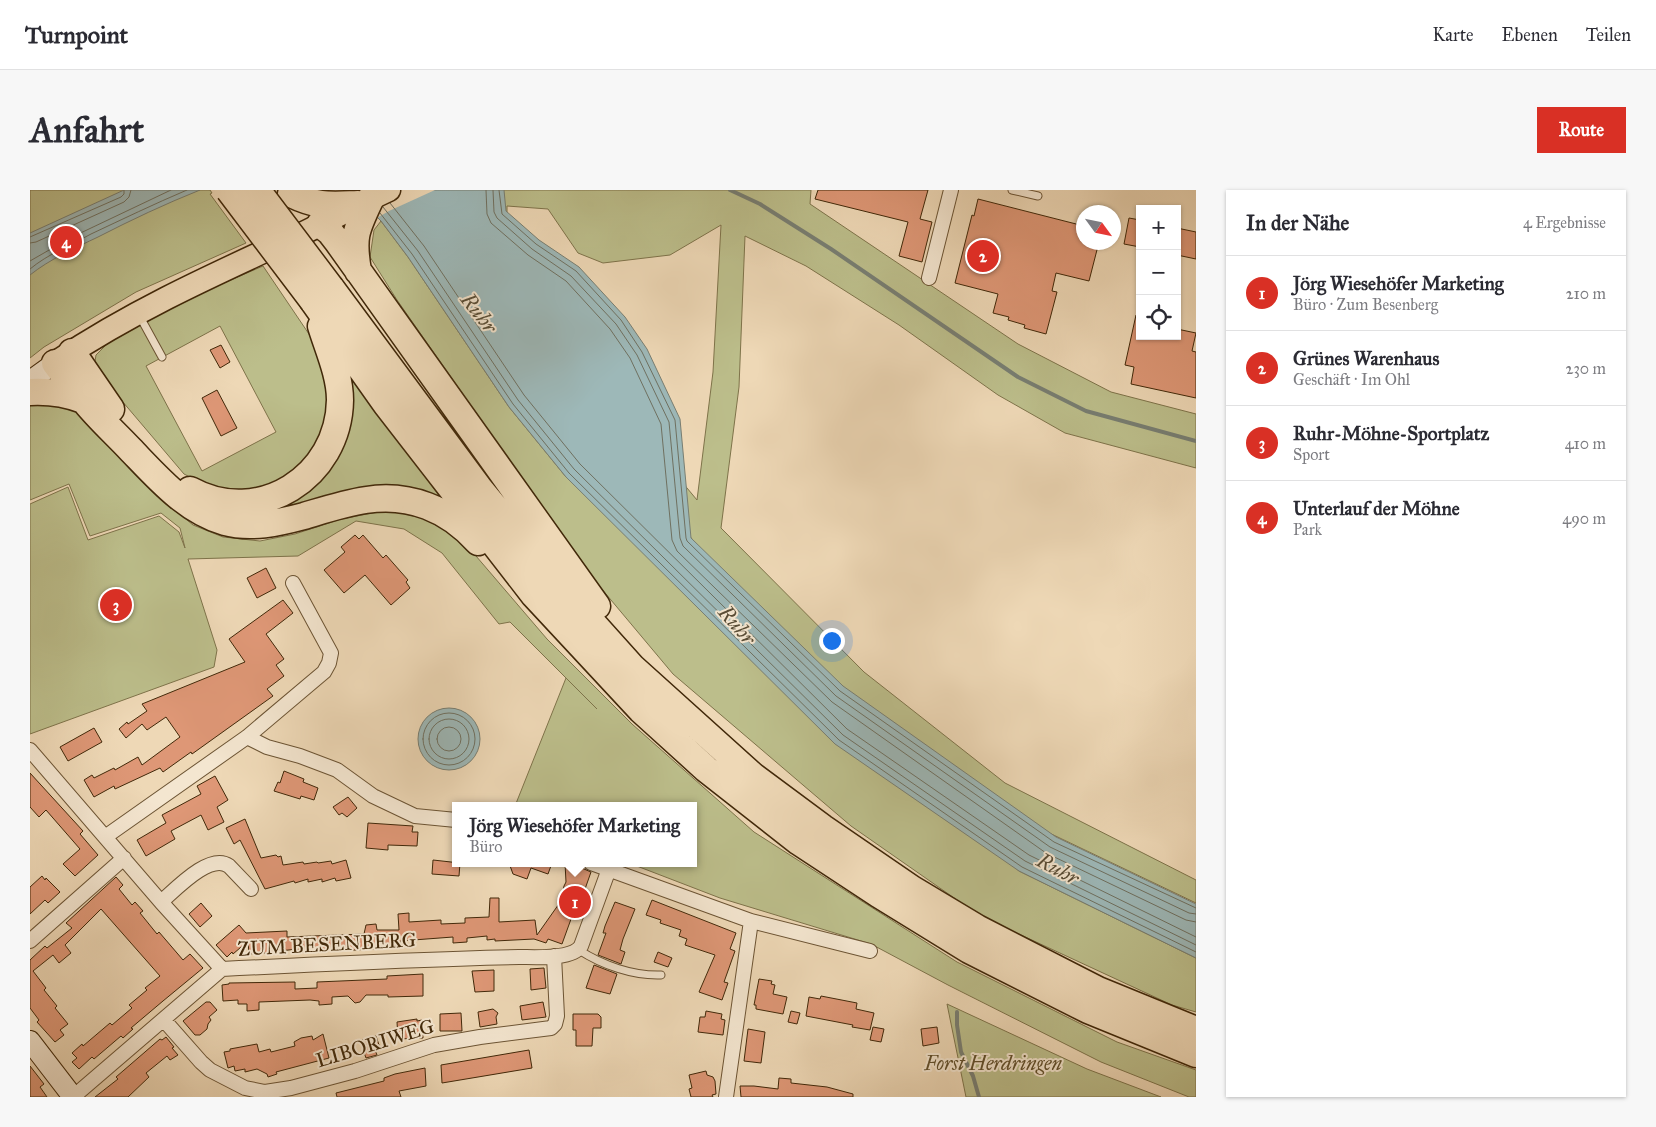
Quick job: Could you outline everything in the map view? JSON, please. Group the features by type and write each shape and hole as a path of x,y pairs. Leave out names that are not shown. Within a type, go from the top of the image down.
{"highway":[{"path":"229,190 322,294 562,590 632,667 754,776 823,828 912,889 976,928 1098,990 1196,1030"},
{"path":"257,190 322,294 386,404 548,611 641,710 719,780 799,842 878,894 970,950 1088,1010 1196,1054"},
{"path":"285,242 292,232 297,218 296,198 321,205 352,206"},
{"path":"352,206 330,232 659,692"},
{"path":"352,206 358,272"},
{"path":"64,357 167,473 179,483 203,497 220,501 244,503 266,499 290,489 311,472 328,450 335,431 339,405 338,386 322,294"},
{"path":"64,357 83,400 165,484 205,514 235,524 259,525 292,520 364,500 397,498 420,503 441,512 461,525 514,582 548,611"},
{"path":"30,392 51,391 69,394 83,400"}],"main road":[{"path":"30,381 64,357 138,312 214,273 285,242 352,206"},
{"path":"30,1041 73,1097"}],"street":[{"path":"929,278 951,190"},
{"path":"105,837 247,737 324,672 329,663 331,653 293,583"},
{"path":"247,737 267,747 300,756 337,770 373,796 416,816 452,820"},
{"name":"ZUM BESENBERG","path":"30,750 161,902 222,969 438,959 554,956 574,953 579,950"},
{"path":"30,941 124,858"},
{"path":"161,902 198,871 218,862 229,866 251,889"},
{"path":"603,867 751,921 870,951"},
{"path":"579,950 609,869"},
{"path":"726,1097 751,921"},
{"name":"LIBORIWEG","path":"164,1020 201,1062 217,1074 253,1091 274,1092 355,1071 434,1045 551,1028 557,1016 554,956"},
{"path":"73,1097 222,969"}],"lane":[{"path":"1012,190 1038,196"},
{"path":"138,312 162,357"},
{"path":"579,950 600,962 636,973 661,975"}],"green space":[{"path":"30,190 210,190 212,193 210,194 246,243 136,292 44,347 30,358"},
{"path":"452,190 811,190 810,204 1018,344 1111,392 1196,414 1196,468 1065,433 998,395 899,325 806,266 745,236 739,387 721,528 864,672 1005,783 1196,880 1196,903 999,809 883,731 717,569 603,432","holes":["507,206 548,209 578,253 603,263 670,255 721,225 713,372 697,500 627,416 507,240"]},
{"path":"381,221 408,257 509,407 566,477 1019,871 1196,958 1196,1012 1172,1005 980,916 851,826 673,674 585,569 397,300 370,257 374,230"},
{"path":"263,266 313,340 331,401 324,434 311,459 262,493 210,487 184,474 94,368 96,355 108,343 189,298","holes":["220,326 276,432 202,471 146,366"]},
{"path":"343,364 448,508 286,515 208,505 305,487"},
{"path":"54,398 73,406 158,496 193,525 223,537 260,541 295,534 341,519 388,510 422,518 455,535 476,556 547,639 632,724 754,832 957,962 1117,1042 1196,1070 1196,1097 1189,1097 1101,1062 871,944 720,898 639,867 697,867 697,802 517,802 566,678 510,622 499,624 442,553 404,529 356,521 298,556 188,559 217,650 214,667 30,734 30,504 68,487 88,540 159,516 179,532 185,548 180,528 161,513 90,536 69,484 30,500 30,406"},
{"name":"Forst Herdringen","path":"947,1004 1087,1069 1161,1097 966,1097"}],"water":[{"path":"124,190 200,190 148,212 72,250 30,275 30,233"},
{"name":"Ruhr","path":"350,190 504,190 506,211 539,240 579,267 625,317 647,349 680,419 691,538 843,686 1056,837 1196,904 1196,958 1019,871 835,744 566,477 509,407 408,257 381,221"},
{"path":"449,708 466,713 471,717 475,722 480,739 475,756 471,761 466,765 449,770 432,765 427,761 423,756 418,739 423,722 427,717 432,713"}],"pier":[{"path":"350,190 435,190 375,219 349,192"}],"building":[{"path":"818,190 928,190 920,219 932,222 922,262 899,256 908,222 815,199"},
{"path":"978,199 1076,224 1076,250 1097,250 1089,281 1056,273 1052,291 1057,292 1046,334 1024,328 1025,325 1008,320 1009,317 993,313 998,294 955,283 972,215 974,216"},
{"path":"1129,218 1136,219 1136,246 1124,244"},
{"path":"1181,229 1196,232 1196,259 1181,256"},
{"path":"1136,315 1136,340 1181,340 1181,330 1196,333 1192,351 1196,352 1196,398 1131,384 1134,367 1125,365"},
{"path":"221,345 230,362 220,368 210,350"},
{"path":"217,390 237,428 221,436 202,398"},
{"path":"355,535 359,539 363,535 383,558 386,555 408,580 406,582 410,588 391,605 365,575 344,593 324,570 345,552 341,547"},
{"path":"266,568 276,588 257,598 247,578"},
{"path":"283,600 293,613 266,634 284,659 276,665 284,676 267,689 273,696 192,754 191,752 163,772 160,768 115,789 114,786 94,797 84,780 92,775 94,778 114,768 115,770 138,757 142,765 180,737 166,717 147,730 142,724 126,738 119,729 127,722 128,724 147,711 142,704 245,662 229,639"},
{"path":"94,728 102,742 68,761 60,747"},
{"path":"284,771 304,779 303,782 318,788 314,800 301,796 300,799 274,791 278,782 280,783"},
{"path":"30,773 83,831 80,834 98,855 75,876 63,864 80,849 46,810 39,817 30,807"},
{"path":"215,776 228,800 217,807 224,822 208,830 201,815 171,831 175,839 146,856 137,840 166,823 162,815 201,794 197,786"},
{"path":"348,797 357,808 347,817 342,813 339,815 333,807"},
{"path":"245,819 261,858 281,856 283,865 331,861 332,864 346,860 351,878 336,881 335,878 322,882 322,879 308,882 308,879 265,889 240,840 234,844 226,828"},
{"path":"368,823 413,826 412,832 418,832 417,846 388,845 388,850 366,848"},
{"path":"433,860 452,862 452,867 460,867 459,876 432,874"},
{"path":"510,867 551,867 548,874 531,868 527,879 513,874"},
{"path":"565,867 579,867 591,872 578,909 575,908 562,944 548,939 546,943 534,939 495,941 495,939 487,940 487,936 467,938 467,942 453,943 453,937 400,941 400,945 373,949 337,951 330,949 298,953 298,949 249,954 248,941 227,957 216,945 239,925 246,933 287,931 287,937 364,934 366,925 376,924 377,930 399,930 398,914 409,913 409,922 441,920 441,924 465,923 465,918 489,917 490,898 499,898 499,922 535,920 537,935 561,901 566,882"},
{"path":"42,876 60,892 48,903 45,900 30,914 30,887"},
{"path":"116,877 123,885 119,889 132,905 135,902 143,911 140,913 157,934 159,932 183,960 190,954 203,968 131,1028 133,1029 123,1038 121,1036 79,1069 72,1062 77,1058 72,1053 110,1023 112,1025 132,1008 129,1005 160,976 101,909 65,945 71,953 59,963 53,955 33,971 46,988 44,990 57,1006 55,1008 68,1024 60,1030 64,1035 55,1042 37,1022 39,1020 30,1008 30,960 45,946 47,948 72,928 66,923"},
{"path":"652,900 736,933 730,949 735,951 724,982 728,983 722,1000 699,992 715,955 685,945 687,939 679,936 681,930 660,923 661,920 646,915"},
{"path":"615,902 635,909 620,950 625,952 621,964 598,955 606,933 603,933 605,926"},
{"path":"201,903 212,916 200,927 189,914"},
{"path":"658,952 672,958 668,967 654,962"},
{"path":"594,965 617,974 610,994 586,988"},
{"path":"544,968 546,988 531,990 530,969"},
{"path":"494,970 494,991 475,992 472,971"},
{"path":"423,974 423,996 388,997 388,995 366,995 360,1002 355,1003 348,996 332,997 332,1004 319,1005 319,1001 310,1000 259,1002 259,1010 247,1011 247,1004 238,1004 238,1000 223,1001 222,985 229,983 295,982 295,989 317,988 317,982 387,979 387,976"},
{"path":"759,979 772,981 771,984 775,985 773,994 787,997 783,1014 756,1009 756,1005 754,1005"},
{"path":"821,996 857,1003 856,1009 874,1013 870,1030 806,1016 809,997 820,999"},
{"path":"206,1002 210,1002 217,1010 209,1017 211,1020 207,1029 200,1035 195,1035 183,1021"},
{"path":"543,1002 546,1017 522,1020 520,1006"},
{"path":"493,1009 498,1013 496,1017 497,1024 480,1027 478,1012"},
{"path":"706,1011 722,1014 721,1019 725,1020 723,1035 698,1032 700,1017 705,1017"},
{"path":"791,1011 800,1013 797,1024 788,1022"},
{"path":"461,1013 462,1031 440,1031 440,1014"},
{"path":"573,1014 598,1014 601,1017 601,1028 593,1028 592,1046 576,1046"},
{"path":"417,1019 417,1021 422,1020 423,1038 398,1039 397,1022"},
{"path":"873,1027 884,1029 881,1042 870,1040"},
{"path":"937,1027 939,1043 923,1046 921,1029"},
{"path":"748,1029 765,1032 761,1063 744,1061"},
{"path":"323,1034 329,1058 276,1072 277,1074 268,1077 267,1074 257,1069 245,1072 245,1069 235,1071 234,1066 228,1068 224,1052 230,1051 230,1049 257,1044 259,1052 270,1049 271,1052 295,1046 294,1042 301,1038 312,1036 313,1040"},
{"path":"376,1036 380,1048 375,1050 377,1055 366,1058 362,1047 364,1047 362,1040"},
{"path":"166,1037 178,1055 170,1060 167,1056 146,1073 149,1077 128,1097 95,1097 118,1079 116,1077 160,1039 162,1040"},
{"path":"529,1050 532,1068 442,1083 441,1065"},
{"path":"30,1066 44,1084 40,1087 47,1097 30,1097"},
{"path":"425,1068 426,1086 399,1091 401,1097 337,1097 336,1093 384,1081 384,1078 395,1074"},
{"path":"706,1071 707,1075 713,1077 715,1081 716,1094 712,1095 713,1097 691,1097 689,1089 692,1088 689,1075"},
{"path":"779,1078 791,1079 791,1083 827,1087 853,1094 853,1097 741,1097 740,1086 778,1089"}],"waterway":[{"path":"730,190 760,204 831,249 1018,377 1086,411 1196,441"},
{"path":"957,1012 961,1052 973,1076 979,1097"}],"place":[{"name":"Unterlauf der Möhne","path":"66,242"},
{"name":"Grünes Warenhaus","path":"983,256"},
{"name":"Ruhr-Möhne-Sportplatz","path":"116,605"},
{"name":"Jörg Wiesehöfer Marketing","path":"575,902"}]}
